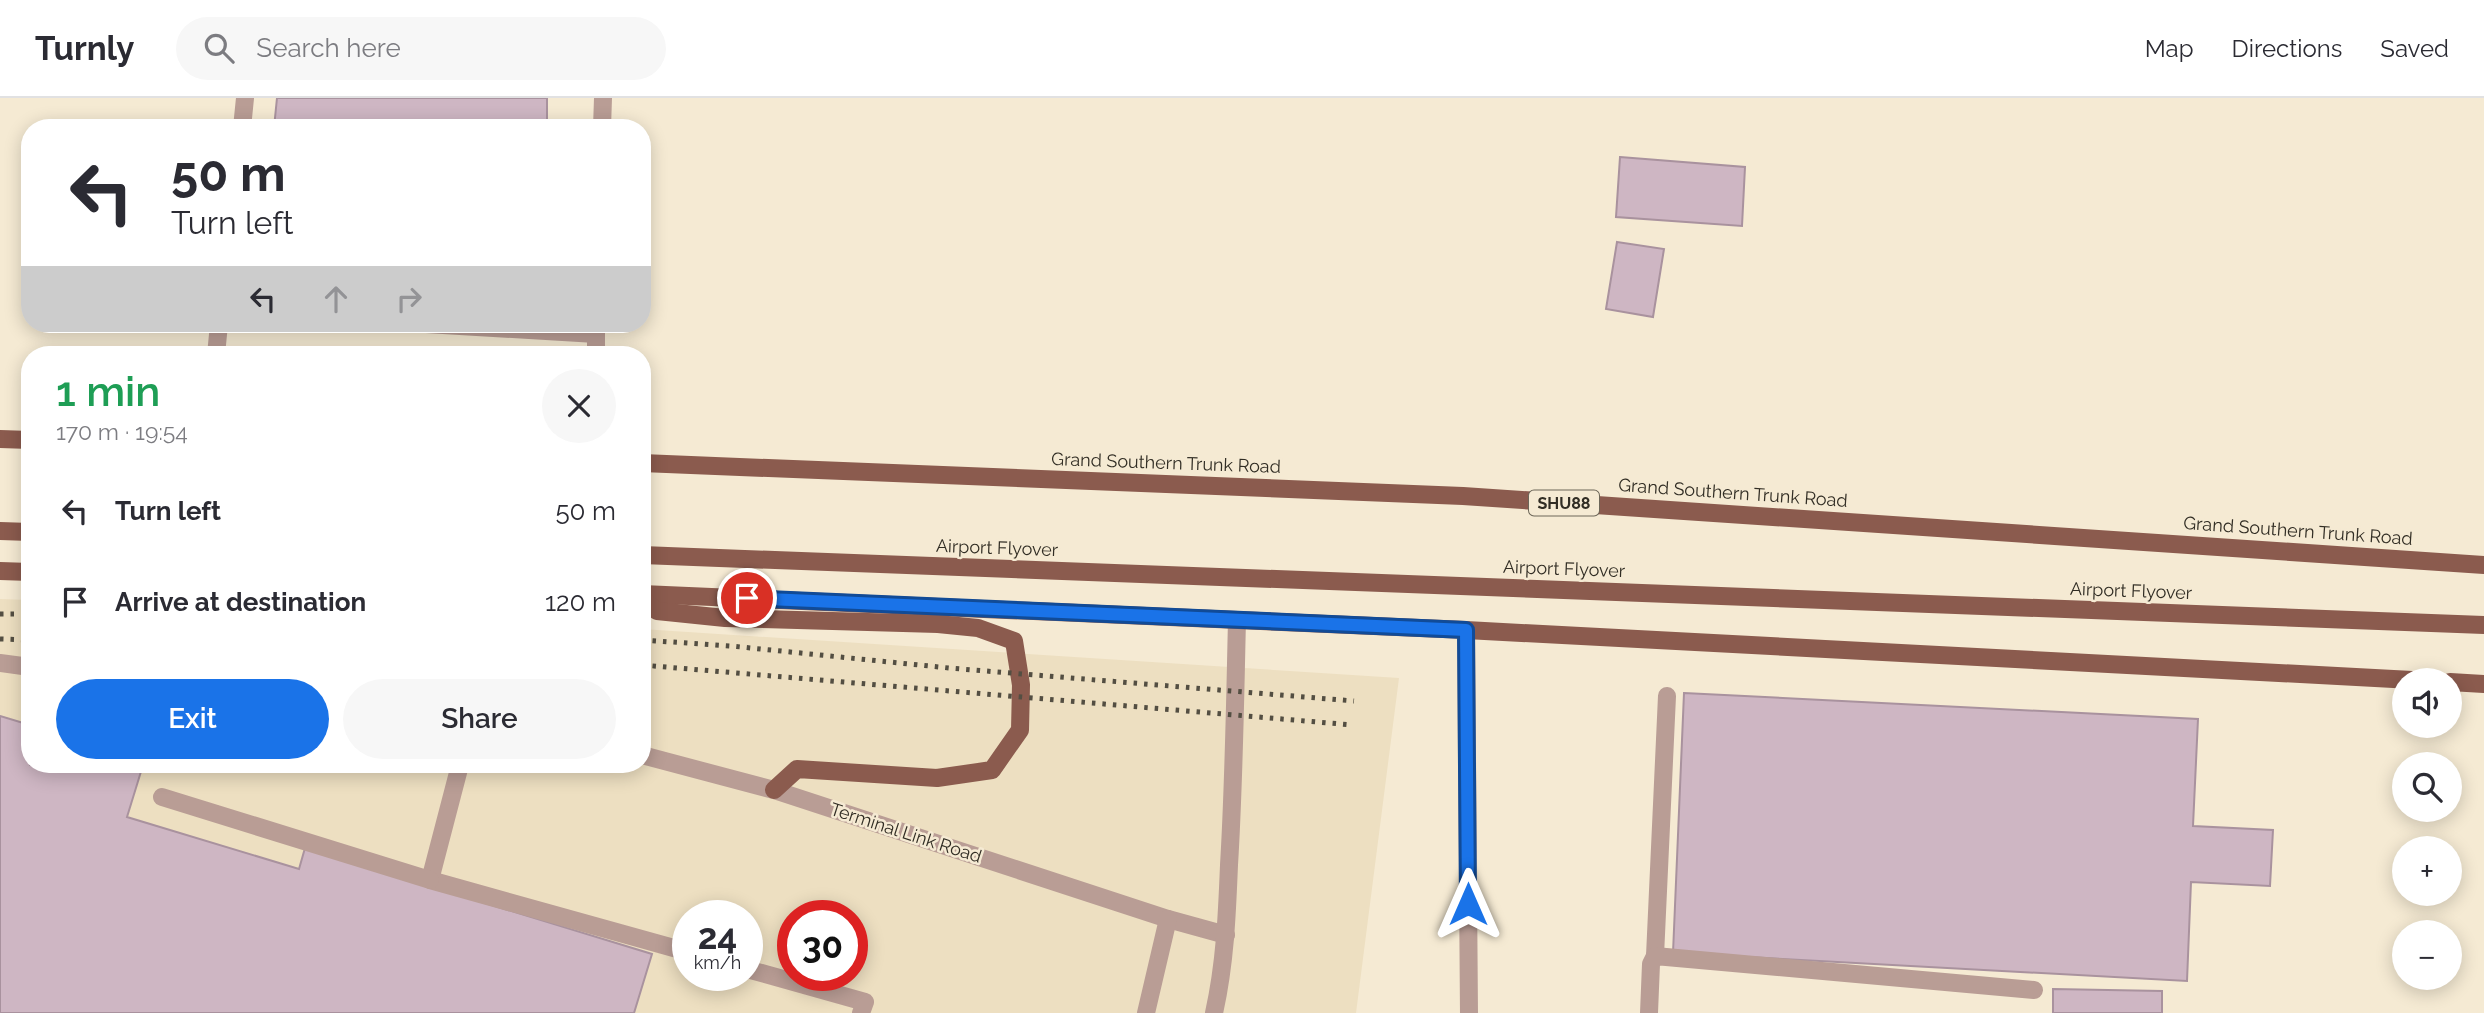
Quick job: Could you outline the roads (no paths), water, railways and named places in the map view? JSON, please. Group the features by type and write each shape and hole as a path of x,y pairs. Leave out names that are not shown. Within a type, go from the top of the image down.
{"main road":[{"path":"0,439 21,440"},
{"name":"Grand Southern Trunk Road","path":"651,464 1463,496 2484,565"},
{"path":"0,531 21,532"},
{"name":"Airport Flyover","path":"651,555 2484,625"},
{"path":"0,571 21,572"},
{"path":"651,596 1466,630 2392,679"},
{"path":"651,605 657,611 725,618 938,624 978,628 1014,642 1021,685 1020,730 992,770 937,778 797,769 774,790"},
{"path":"2462,683 2484,684"}],"street":[{"path":"243,119 245,98"},
{"path":"602,119 603,98"},
{"path":"1214,1013 1220,988 1226,935 1237,620"},
{"path":"1466,630 1469,1013"},
{"path":"0,663 21,666"},
{"path":"1649,1013 1651,964 1655,956 1667,696"},
{"name":"Terminal Link Road","path":"651,757 774,790 1168,919 1226,935"},
{"path":"430,880 458,773"},
{"path":"162,797 430,880 672,948"},
{"path":"1146,1013 1168,919"},
{"path":"1655,956 2034,990"},
{"path":"763,973 865,1002 861,1013"}],"railway":[{"path":"0,614 21,614"},
{"path":"0,639 21,640"},
{"path":"651,641 1354,701"},
{"path":"651,666 1353,725"}]}
